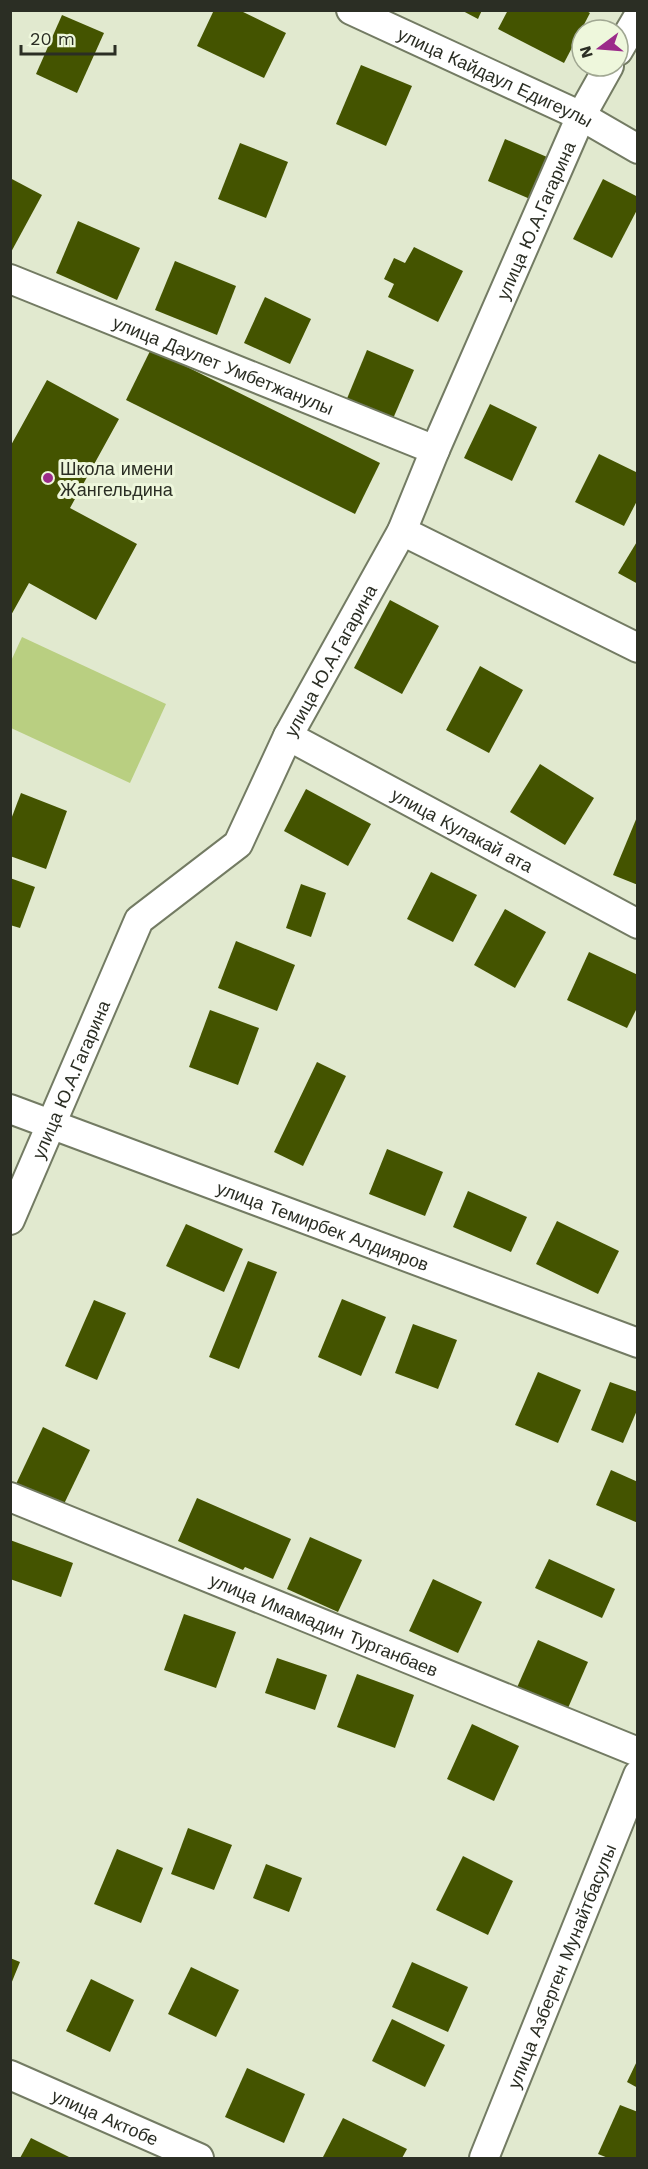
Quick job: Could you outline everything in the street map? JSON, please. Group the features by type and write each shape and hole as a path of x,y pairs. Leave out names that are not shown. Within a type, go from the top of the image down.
{"street":[{"name":"улица Кайдаул Едигеулы","path":"351,10 581,116 638,149"},
{"path":"630,31 638,17"},
{"name":"улица Ю.А.Гагарина","path":"10,1220 139,920 238,844 288,736 402,531 581,116 602,78"},
{"name":"улица Даулет Умбетжанулы","path":"10,279 435,450"},
{"path":"402,531 638,648"},
{"name":"улица Кулакай ата","path":"288,736 638,924"},
{"name":"улица Темирбек Алдияров","path":"10,1109 638,1343"},
{"name":"улица Имамадин Турганбаев","path":"10,1497 638,1752"},
{"name":"улица Азберген Мунайтбасулы","path":"484,2158 638,1774"},
{"name":"улица Актобе","path":"10,2075 199,2158"}],"green space":[{"path":"22,637 166,704 130,783 11,728 11,661"}],"building":[{"path":"214,10 239,10 286,33 264,78 197,46"},
{"path":"461,10 482,10 478,19"},
{"path":"508,10 585,10 590,13 587,18 570,18 570,51 564,63 498,29"},
{"path":"62,15 104,33 77,93 36,74"},
{"path":"361,65 412,86 386,146 336,124"},
{"path":"505,139 547,157 530,199 488,181"},
{"path":"240,143 288,162 266,218 218,199"},
{"path":"10,178 42,195 10,254"},
{"path":"603,179 638,197 638,208 612,258 573,239"},
{"path":"78,221 140,248 117,300 56,273"},
{"path":"414,247 463,271 438,322 388,297 394,284 384,279 394,258 405,263"},
{"path":"175,261 236,286 217,335 155,310"},
{"path":"265,297 311,319 290,364 244,343"},
{"path":"151,349 380,463 355,514 126,400"},
{"path":"367,350 414,370 392,421 346,401"},
{"name":"Школа имени Жангельдина","path":"47,380 119,419 70,508 137,544 96,620 29,583 10,617 10,447"},
{"path":"490,404 537,427 512,481 464,458"},
{"path":"599,454 638,473 638,499 624,526 575,502"},
{"path":"638,540 638,584 618,573"},
{"path":"390,600 439,626 402,694 354,668"},
{"path":"480,666 523,690 489,753 446,730"},
{"path":"540,764 594,798 565,845 510,812"},
{"path":"306,789 371,824 348,866 284,831"},
{"path":"21,793 67,811 46,869 10,856 10,822"},
{"path":"638,817 638,885 613,875"},
{"path":"431,872 477,895 453,942 407,919"},
{"path":"10,878 35,887 20,928 10,925"},
{"path":"301,884 326,893 311,937 286,928"},
{"path":"505,909 546,932 515,988 474,965"},
{"path":"236,941 295,965 277,1011 218,988"},
{"path":"589,952 638,975 638,1006 627,1028 567,1000"},
{"path":"210,1010 259,1028 238,1085 189,1067"},
{"path":"317,1062 346,1076 303,1166 274,1152"},
{"path":"387,1149 443,1172 425,1216 369,1194"},
{"path":"468,1191 527,1217 511,1252 453,1227"},
{"path":"557,1221 619,1251 598,1294 536,1264"},
{"path":"186,1224 243,1249 224,1292 166,1266"},
{"path":"248,1261 277,1272 239,1369 209,1357"},
{"path":"342,1299 386,1317 361,1376 318,1357"},
{"path":"94,1300 126,1313 97,1380 65,1366"},
{"path":"413,1324 457,1340 438,1389 395,1373"},
{"path":"538,1372 581,1390 558,1443 515,1425"},
{"path":"610,1382 638,1392 638,1408 623,1443 591,1430"},
{"path":"43,1427 90,1450 63,1506 16,1484"},
{"path":"611,1470 638,1482 638,1523 596,1505"},
{"path":"197,1498 291,1539 273,1579 245,1567 243,1570 178,1541"},
{"path":"310,1537 362,1560 338,1612 287,1589"},
{"path":"10,1540 73,1563 61,1597 10,1579"},
{"path":"549,1559 615,1589 602,1618 535,1588"},
{"path":"433,1579 482,1602 458,1653 409,1631"},
{"path":"184,1614 236,1632 216,1688 164,1670"},
{"path":"538,1640 588,1662 565,1715 515,1692"},
{"path":"277,1658 327,1675 315,1710 265,1693"},
{"path":"357,1674 414,1695 395,1748 337,1727"},
{"path":"472,1724 519,1746 494,1801 447,1779"},
{"path":"188,1828 232,1845 214,1890 171,1874"},
{"path":"117,1849 163,1868 141,1923 94,1904"},
{"path":"463,1856 513,1881 488,1935 436,1910"},
{"path":"266,1864 302,1878 289,1912 253,1898"},
{"path":"10,1958 20,1962 11,1984 10,1984"},
{"path":"412,1962 468,1987 448,2032 392,2007"},
{"path":"191,1967 239,1990 216,2037 168,2014"},
{"path":"91,1979 134,2000 110,2052 66,2031"},
{"path":"392,2019 445,2045 425,2087 372,2061"},
{"path":"638,2059 638,2088 627,2082"},
{"path":"247,2068 305,2094 284,2143 225,2117"},
{"path":"620,2105 638,2112 638,2158 608,2158 598,2154"},
{"path":"343,2118 407,2149 402,2158 323,2157"},
{"path":"31,2138 71,2158 20,2158"}],"place":[{"name":"Школа имени Жангельдина","path":"48,478"}]}
